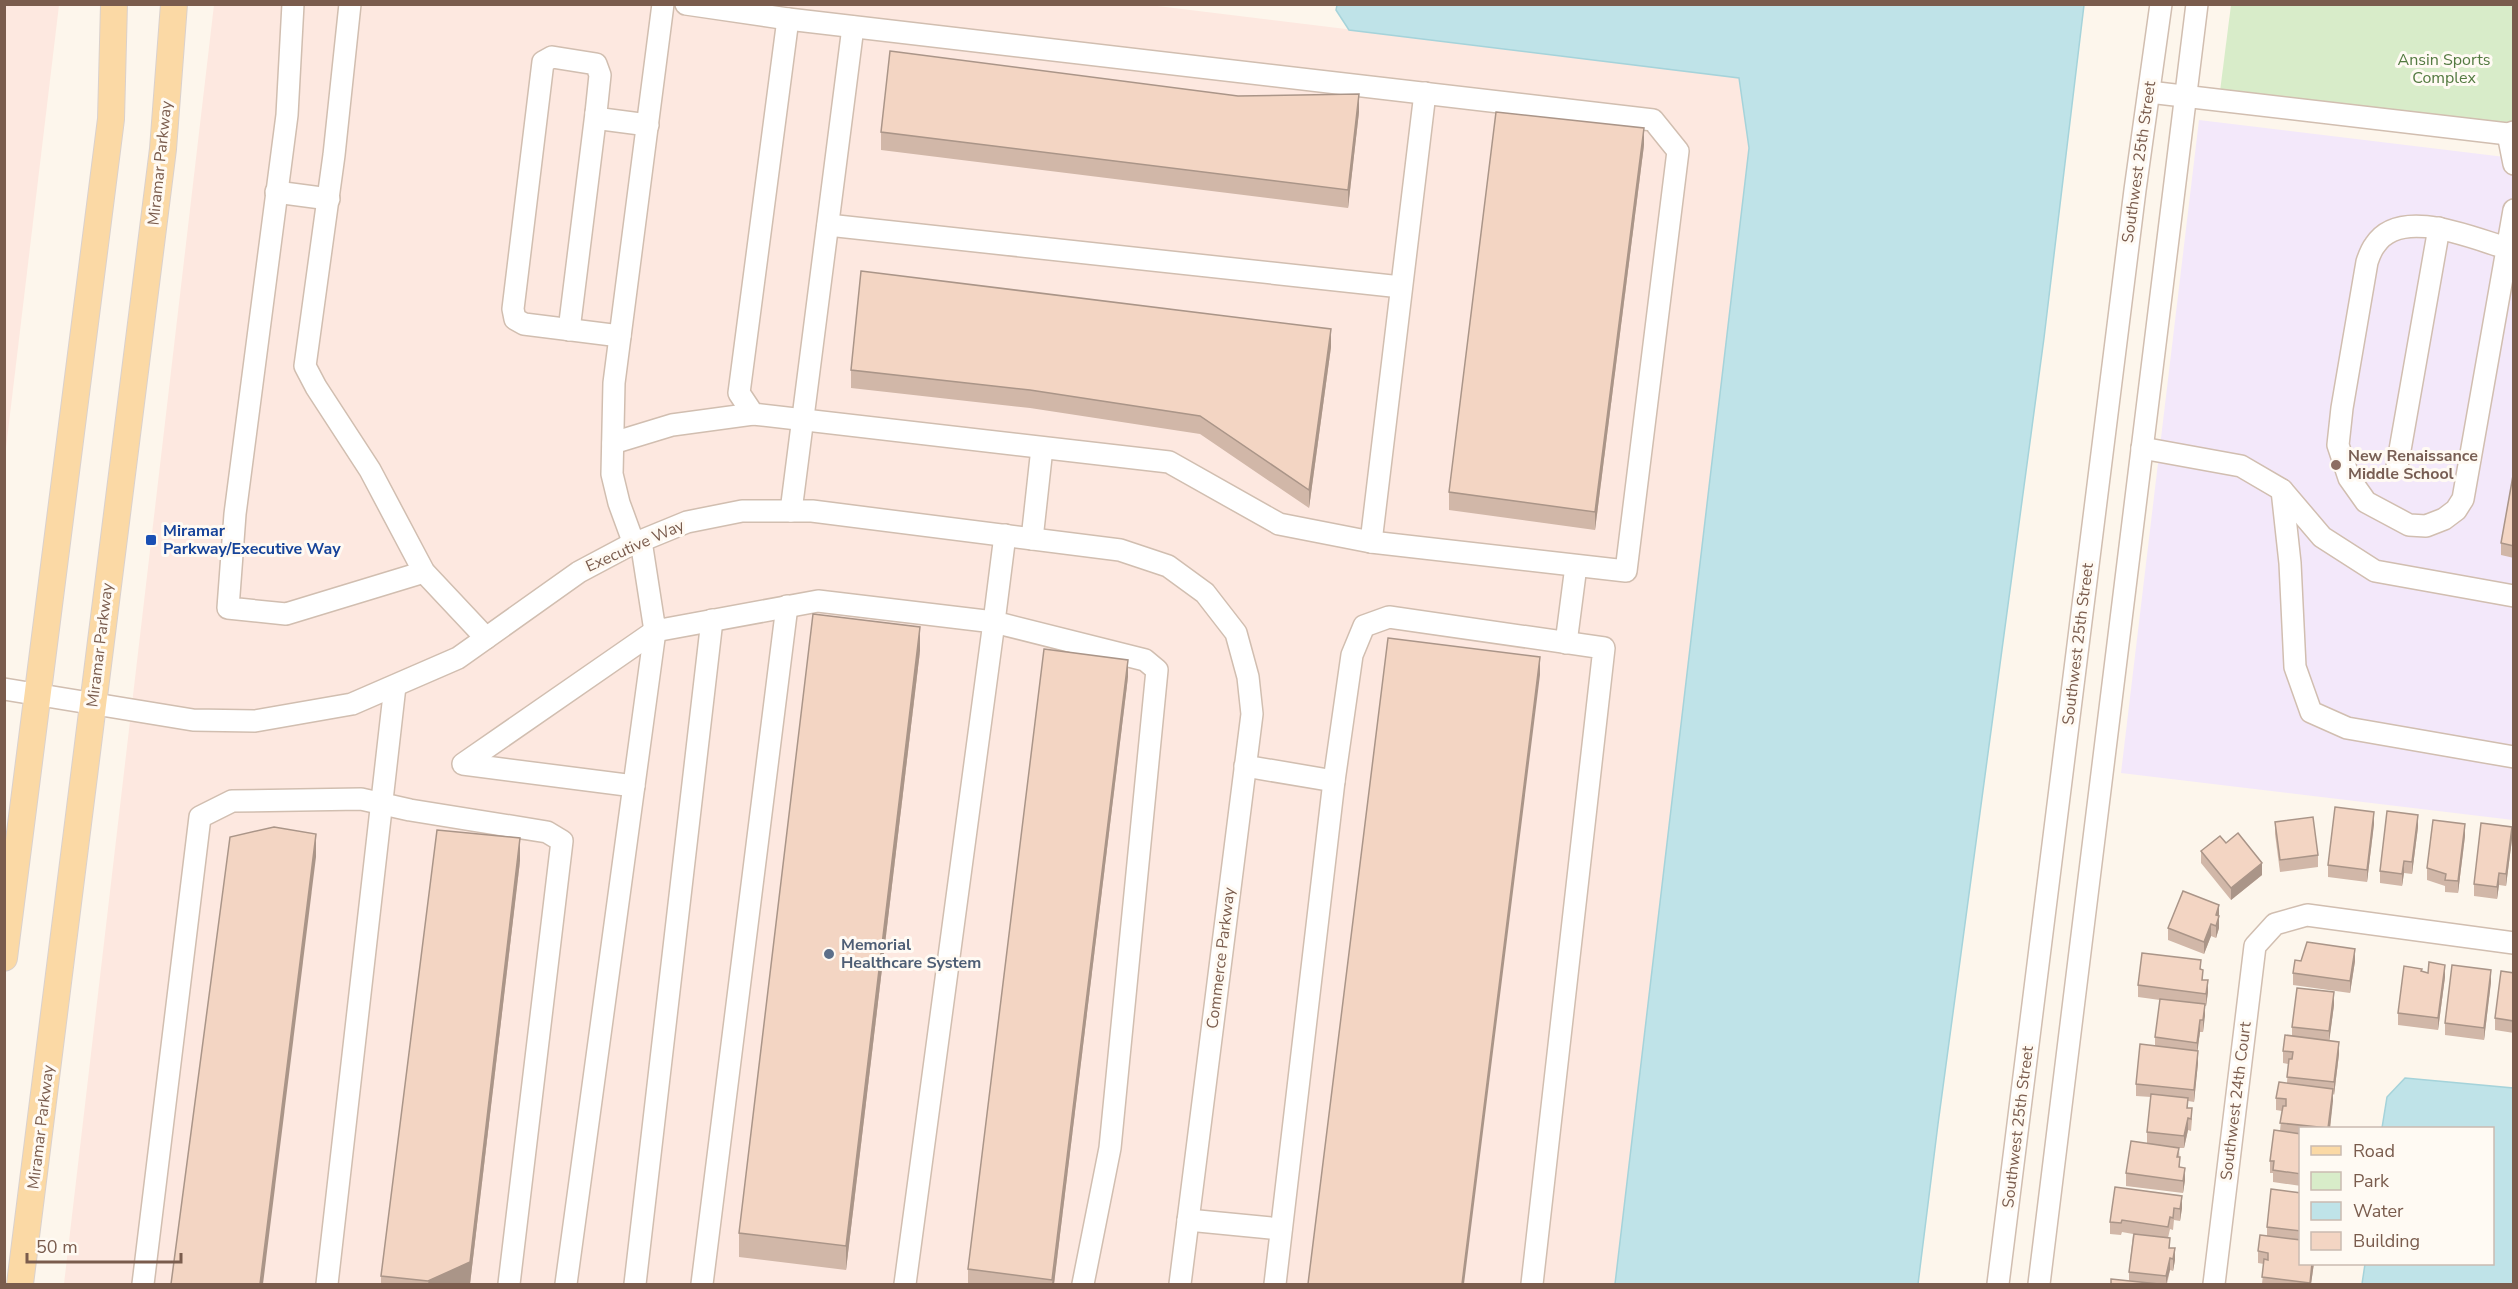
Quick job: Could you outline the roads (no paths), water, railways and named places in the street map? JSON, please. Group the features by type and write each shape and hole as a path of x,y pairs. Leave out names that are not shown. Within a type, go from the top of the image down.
{"main road":[{"path":"4,958 111,119 114,4"},
{"name":"Miramar Parkway","path":"20,1284 163,149 174,4"}],"street":[{"path":"293,4 287,115 235,514 228,608 286,614 424,572"},
{"path":"350,4 329,199 305,366 316,387 370,470 424,572 486,638"},
{"path":"566,1284 655,631 637,542 619,503 612,474 614,383 663,4"},
{"path":"613,443 672,425 753,414 1169,462 1279,524 1371,542 1626,571 1678,151 1653,120 853,27 686,4"},
{"name":"Southwest 25th Street","path":"1998,1284 2161,4"},
{"path":"2040,1284 2197,4"},
{"path":"753,414 739,393 788,19"},
{"path":"791,511 853,27"},
{"path":"569,330 600,75 596,64 552,57 543,62 513,309 515,319 524,324 569,330 620,336"},
{"path":"2149,92 2185,98 2511,133 2514,164"},
{"path":"1371,542 1425,93"},
{"path":"596,113 602,119 648,125"},
{"path":"276,192 329,199"},
{"path":"2506,248 2439,228 2410,225 2390,231 2375,243 2367,262 2342,408 2338,445 2349,478 2367,502 2409,525 2426,526 2444,519 2456,510 2463,499 2514,210"},
{"path":"828,225 1401,287"},
{"path":"2397,467 2439,228"},
{"path":"1032,538 1042,448"},
{"path":"2142,448 2241,466 2282,490 2322,537 2375,571 2514,596"},
{"path":"2282,490 2290,563 2295,668 2311,712 2347,728 2514,757"},
{"name":"Executive Way","path":"4,689 193,720 255,721 352,704 458,658 579,572 637,542 687,522 742,511 812,511 1120,550 1168,566 1205,593 1236,633"},
{"path":"905,1284 1005,535"},
{"path":"1566,643 1576,566"},
{"path":"634,786 463,764 655,631 818,600 927,616 994,622 1145,660 1157,670 1110,1148 1083,1284"},
{"path":"702,1284 786,606"},
{"path":"1275,1284 1334,781 1352,655 1364,626 1389,617 1604,648 1532,1284"},
{"path":"635,1284 712,620"},
{"name":"Commerce Parkway","path":"1180,1284 1252,714 1248,677 1236,633"},
{"path":"327,1284 395,686"},
{"path":"1245,766 1334,781"},
{"path":"143,1284 200,818 232,801 361,799 547,832 562,841 509,1284"},
{"name":"Southwest 24th Court","path":"2214,1284 2255,946 2275,924 2307,915 2514,943"},
{"path":"1188,1220 1281,1229"}],"water":[{"path":"1337,5 2084,5 2044,338 1918,1284 1615,1284 1749,148 1739,78 1349,30 1336,10"},
{"path":"2405,1078 2513,1088 2513,1284 2362,1284 2365,1265 2494,1265 2494,1127 2382,1127 2387,1097"}],"place":[{"name":"New Renaissance Middle School","path":"2336,465"},
{"name":"Miramar Parkway/Executive Way","path":"151,540"},
{"name":"Memorial Healthcare System","path":"829,954"}],"park label":[{"name":"Ansin Sports Complex","path":"2444,69"}]}
